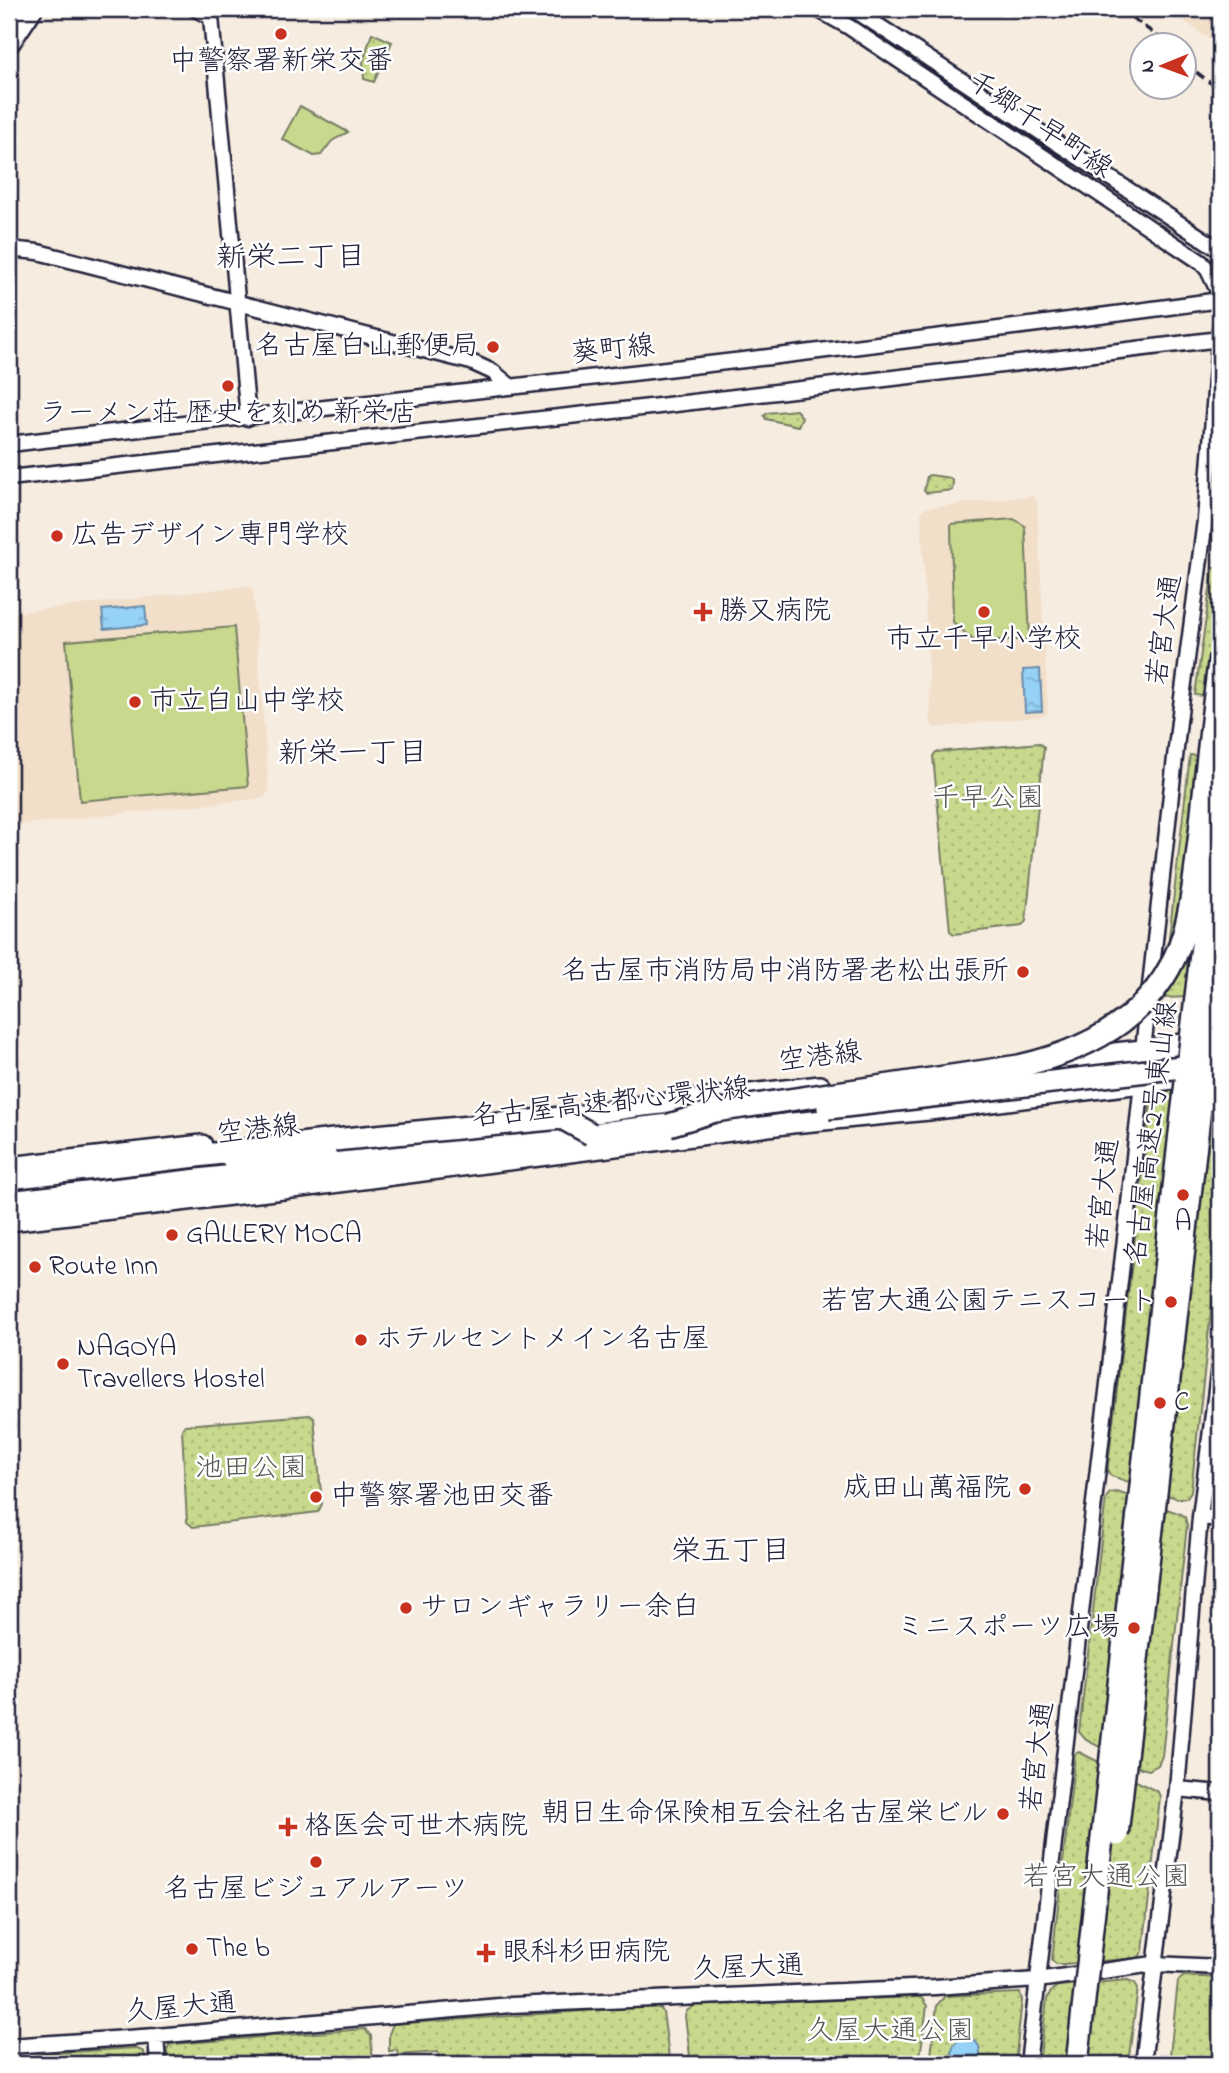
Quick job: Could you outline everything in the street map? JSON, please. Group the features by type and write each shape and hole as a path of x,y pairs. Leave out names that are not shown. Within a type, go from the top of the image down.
{"highway":[{"path":"9,42 31,9"},
{"path":"669,1125 715,1111 1019,1066 1043,1060 1104,1036 1136,1011 1160,982 1184,934 1193,895 1220,656"},
{"name":"名古屋高速2号東山線","path":"1077,2064 1220,793"},
{"name":"名古屋高速2号東山線","path":"1091,2064 1220,934 1215,914 1214,891 1220,830"},
{"name":"名古屋高速都心環状線","path":"9,1202 1220,1062"},
{"path":"9,1178 334,1140 562,1118 591,1134"}],"main road":[{"name":"空港線","path":"9,1185 308,1154 648,1106 1143,1050 1220,1038"},
{"path":"9,1220 1220,1073"},
{"path":"9,1167 463,1119 480,1129"}],"street":[{"path":"196,9 211,16 248,418"},
{"name":"千郷千早町線","path":"817,9 849,27 1200,262 1209,270 1220,298"},
{"name":"千郷千早町線","path":"853,9 1220,250"},
{"path":"9,249 38,252 471,362 493,372 510,386"},
{"name":"葵町線","path":"9,444 1017,328 1220,298"},
{"name":"若宮大通","path":"1028,2064 1142,1083 1143,1050 1179,721 1205,520 1220,328"},
{"path":"9,478 646,408 1220,339"},
{"path":"1143,2064 1177,1789 1200,1517 1220,1358"},
{"path":"1200,1517 1220,1519"},
{"path":"1177,1789 1220,1793"},
{"name":"久屋大通","path":"9,2046 511,2005 935,1987 1037,1980 1154,1964 1220,1967"},
{"path":"156,2036 158,2064"}],"shaded area":[{"path":"1168,9 1220,9 1220,47 1206,37"},
{"name":"市立千早小学校","path":"1032,496 1037,501 1048,713 1044,716 935,728 931,724 921,512 925,508"},
{"name":"市立白山中学校","path":"248,586 253,589 269,791 264,798 9,826 9,613"}],"green space":[{"path":"372,33 392,42 374,82 364,79 363,62"},
{"path":"300,106 348,132 332,141 321,155 314,156 282,139"},
{"path":"796,410 802,417 798,426 766,419 764,416 767,413"},
{"path":"927,476 950,478 953,482 952,490 927,493 924,491"},
{"path":"1014,519 1025,526 1030,640 973,640 953,622 951,524"},
{"path":"1213,568 1220,568 1220,698 1195,695"},
{"path":"234,627 248,786 80,801 66,641"},
{"name":"千早公園","path":"1039,743 1044,747 1026,921 1022,926 954,934 950,931 933,756 936,752"},
{"path":"1190,755 1220,759 1220,996 1162,998"},
{"path":"1220,1080 1220,1230 1191,1491 1187,1498 1176,1498 1111,1476 1108,1465 1152,1092 1154,1089"},
{"name":"池田公園","path":"310,1415 314,1418 322,1504 318,1512 193,1527 187,1522 182,1429 185,1425"},
{"path":"1117,1492 1181,1514 1187,1525 1162,1756 1158,1765 1149,1770 1086,1740 1079,1732 1106,1498 1110,1493"},
{"name":"若宮大通公園","path":"1079,1752 1158,1792 1160,1797 1143,1951 1138,1958 1064,1964 1056,1964 1052,1960 1075,1754"},
{"path":"1184,1976 1220,1978 1220,2064 1169,2064 1178,1981"},
{"path":"1128,1980 1138,1988 1128,2064 1039,2064 1047,1999 1052,1990 1058,1986"},
{"name":"久屋大通公園","path":"1020,1993 1022,2000 1015,2064 930,2064 937,2005 945,1996"},
{"name":"久屋大通公園","path":"921,1997 927,2006 919,2064 691,2064 685,2016 695,2005"},
{"path":"655,2006 663,2012 670,2064 390,2064 439,2059 438,2052 398,2055 397,2050 389,2051 389,2034 393,2024"},
{"path":"365,2029 371,2036 373,2064 168,2064 167,2050 169,2045 174,2044"},
{"path":"135,2048 144,2052 146,2064 30,2064 33,2056 39,2054"}],"water":[{"path":"145,606 147,625 104,629 102,610"},
{"path":"1040,669 1042,711 1025,712 1023,670"},
{"path":"966,2038 976,2042 980,2052 976,2062 966,2066 956,2062 952,2052 956,2042"}],"railway":[{"path":"1120,9 1152,32"},
{"path":"1198,74 1220,90"}],"place":[{"name":"中警察署新栄交番","path":"281,34"},
{"name":"名古屋白山郵便局","path":"493,347"},
{"name":"ラーメン荘 歴史を刻め 新栄店","path":"228,386"},
{"name":"広告デザイン専門学校","path":"57,536"},
{"name":"勝又病院","path":"703,612"},
{"name":"市立千早小学校","path":"984,612"},
{"name":"市立白山中学校","path":"135,702"},
{"name":"名古屋市消防局中消防署老松出張所","path":"1023,972"},
{"name":"A","path":"1183,1195"},
{"name":"GALLERY MOCA","path":"172,1235"},
{"name":"Route Inn","path":"35,1267"},
{"name":"若宮大通公園テニスコート","path":"1171,1302"},
{"name":"ホテルセントメイン名古屋","path":"361,1340"},
{"name":"NAGOYA Travellers Hostel","path":"63,1364"},
{"name":"C","path":"1160,1403"},
{"name":"成田山萬福院","path":"1025,1489"},
{"name":"中警察署池田交番","path":"316,1497"},
{"name":"サロンギャラリー余白","path":"406,1608"},
{"name":"ミニスポーツ広場","path":"1134,1628"},
{"name":"朝日生命保険相互会社名古屋栄ビル","path":"1003,1814"},
{"name":"格医会可世木病院","path":"288,1827"},
{"name":"名古屋ビジュアルアーツ","path":"316,1862"},
{"name":"The b","path":"192,1949"},
{"name":"眼科杉田病院","path":"486,1953"}],"district":[{"name":"新栄二丁目","path":"291,259"},
{"name":"新栄一丁目","path":"353,755"},
{"name":"栄五丁目","path":"731,1553"}]}
